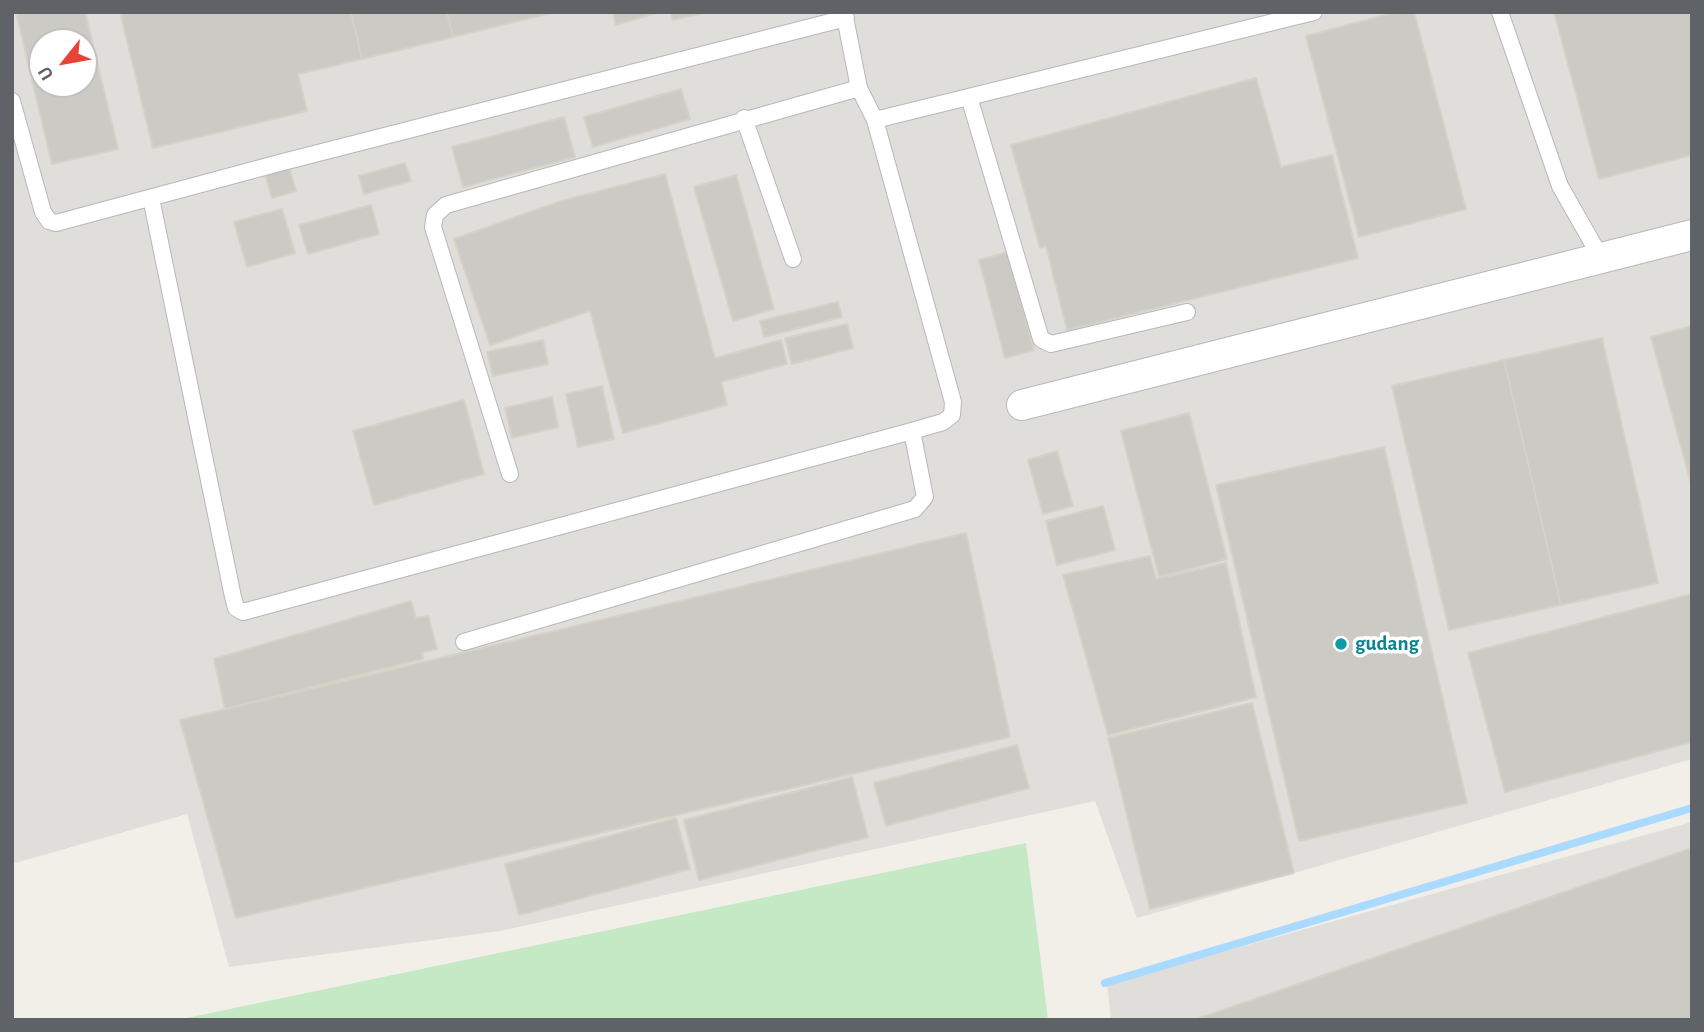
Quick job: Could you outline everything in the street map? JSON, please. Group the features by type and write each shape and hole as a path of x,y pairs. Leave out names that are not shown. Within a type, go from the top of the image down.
{"street":[{"path":"1022,405 1692,235"}],"lane":[{"path":"875,120 1314,12"},
{"path":"1500,12 1560,187 1601,258"},
{"path":"12,101 43,212 49,222 56,223 845,15 859,88 875,120 953,402 952,415 943,422 912,431 243,612 236,608 233,597 151,198"},
{"path":"510,474 433,227 435,215 446,205 744,118 859,88"},
{"path":"969,97 1041,339 1051,344 1187,312"},
{"path":"744,118 793,259"},
{"path":"464,642 915,509 925,497 912,431"}],"shaded area":[{"path":"12,12 1692,12 1692,759 1137,918 1095,801 500,931 229,967 187,814 12,864"},
{"path":"1692,822 1692,1020 1111,1020 1107,984"}],"green space":[{"path":"1026,843 1048,1020 177,1020"}],"building":[{"path":"16,12 85,12 89,28 28,28 28,63"},
{"path":"120,12 351,12 362,59 298,74 307,111 153,148"},
{"path":"351,12 447,12 453,37 362,59"},
{"path":"447,12 551,12 551,13 453,37"},
{"path":"613,12 659,12 616,25"},
{"path":"671,12 698,12 699,14 673,20"},
{"path":"1397,12 1414,12 1466,209 1359,237 1306,36"},
{"path":"1554,12 1692,12 1692,155 1599,179"},
{"path":"98,66 118,149 52,164 36,98 98,98"},
{"path":"1256,78 1281,167 1332,155 1358,258 1067,330 1046,246 1040,248 1011,145"},
{"path":"681,89 690,119 593,147 584,117"},
{"path":"564,117 575,157 463,187 452,147"},
{"path":"405,163 411,181 364,194 359,176"},
{"path":"289,167 296,191 272,198 265,174"},
{"path":"665,174 715,358 781,340 787,364 721,382 727,405 623,433 590,311 490,345 454,239 561,201"},
{"path":"736,175 774,309 733,321 694,187"},
{"path":"371,205 379,234 308,254 299,225"},
{"path":"282,209 295,253 247,267 234,222"},
{"path":"1008,252 1034,350 1005,358 979,260"},
{"path":"838,302 842,317 764,337 760,321"},
{"path":"847,324 853,348 792,364 785,338"},
{"path":"1692,326 1692,487 1651,337"},
{"path":"1602,338 1658,583 1561,605 1504,360"},
{"path":"543,340 548,364 493,376 487,352"},
{"name":"gudang","path":"1504,360 1561,605 1449,630 1392,386"},
{"path":"602,386 614,439 578,447 566,394"},
{"path":"552,397 558,427 512,438 505,408"},
{"path":"464,400 484,474 374,505 353,431"},
{"path":"1189,413 1227,559 1159,577 1121,431"},
{"name":"gudang","path":"1384,447 1467,803 1299,841 1216,485"},
{"path":"1057,451 1073,506 1043,514 1028,460"},
{"path":"1103,506 1115,550 1057,565 1046,521"},
{"path":"966,533 1010,737 236,918 180,720"},
{"path":"1150,556 1156,579 1226,563 1256,697 1108,735 1063,575"},
{"name":"gudang","path":"1692,594 1692,742 1505,792 1468,653"},
{"path":"411,601 416,618 428,616 437,649 422,653 423,659 225,709 214,659"},
{"path":"1252,703 1294,873 1150,909 1108,738"},
{"path":"1017,745 1029,788 886,826 874,783"},
{"path":"852,777 868,837 699,880 684,820"},
{"path":"676,818 690,869 519,915 505,864"},
{"path":"1692,848 1692,1020 1194,1020"}],"waterway":[{"path":"1105,983 1692,808"}],"place":[{"name":"gudang","path":"1341,644"}]}
